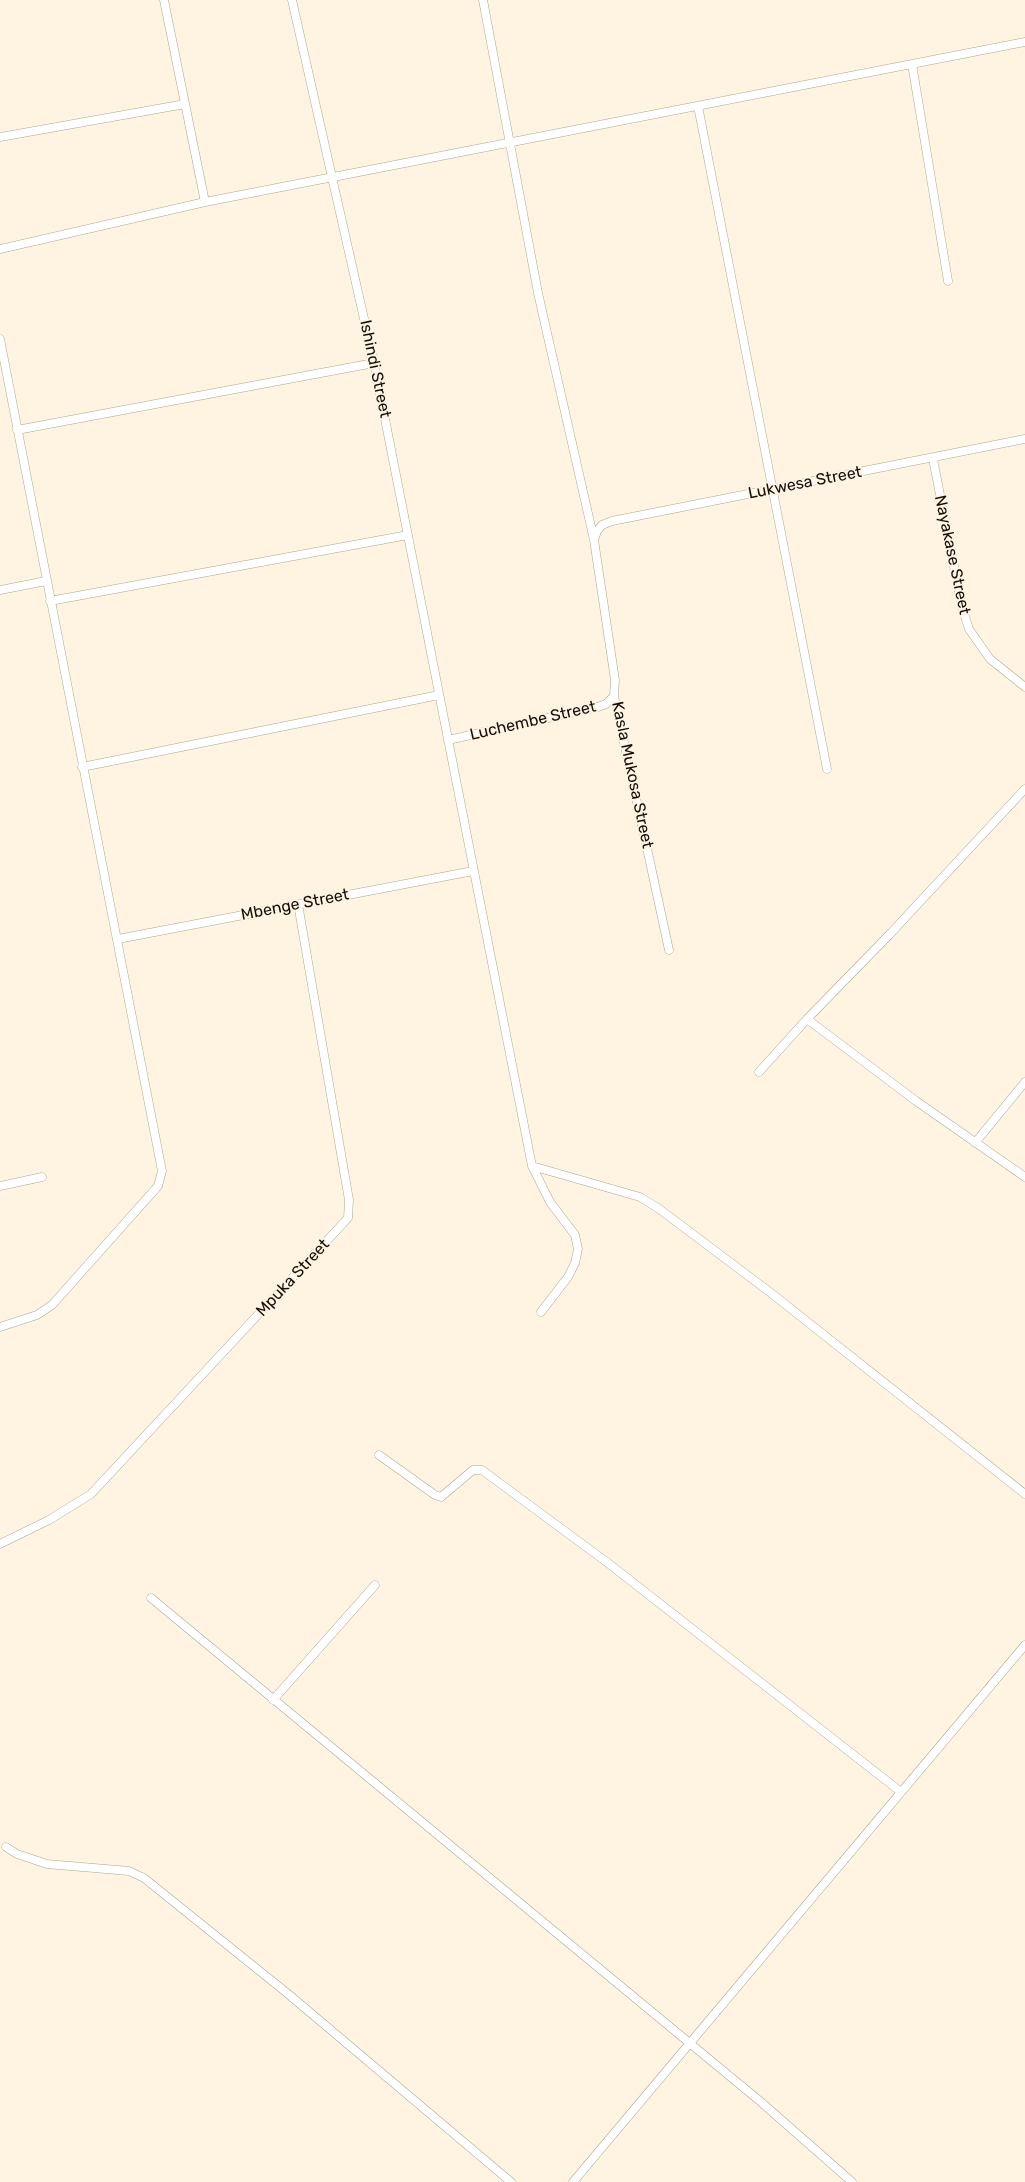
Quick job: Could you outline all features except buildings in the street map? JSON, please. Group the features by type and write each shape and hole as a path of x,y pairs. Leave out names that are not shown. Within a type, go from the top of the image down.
{"street":[{"path":"164,0 205,202"},
{"name":"Ishindi Street","path":"292,0 374,363 532,1166 550,1202 576,1235 578,1249 575,1263 568,1277 541,1312"},
{"name":"Kasla Mukosa Street","path":"483,0 538,294 594,540 616,680 614,696 669,950"},
{"path":"0,249 205,202 333,176 1025,42"},
{"path":"912,64 948,281"},
{"path":"0,136 185,104"},
{"path":"698,106 827,769"},
{"path":"0,339 162,1171 160,1181 52,1305 37,1315 0,1327"},
{"path":"17,430 374,363"},
{"name":"Lukwesa Street","path":"594,540 597,531 602,525 612,521 772,488 932,459 1025,439"},
{"name":"Nayakase Street","path":"932,459 962,607 969,629 990,659 1025,687"},
{"path":"50,601 408,535"},
{"path":"0,590 46,581"},
{"path":"82,767 439,695"},
{"name":"Luchembe Street","path":"448,740 598,707 606,704 614,696"},
{"path":"759,1072 1025,789"},
{"name":"Mbenge Street","path":"118,939 473,871"},
{"name":"Mpuka Street","path":"0,1544 49,1520 92,1494 348,1218 349,1200 298,904"},
{"path":"807,1019 975,1143 1025,1177"},
{"path":"975,1143 1025,1082"},
{"path":"532,1166 640,1197 658,1208 771,1293 990,1464 1025,1494"},
{"path":"0,1186 42,1177"},
{"path":"379,1454 435,1495 441,1497 473,1470 482,1470 608,1563 901,1792"},
{"path":"273,1700 375,1585"},
{"path":"151,1598 761,2102 852,2182"},
{"path":"573,2182 1025,1645"},
{"path":"6,1847 17,1854 47,1864 128,1871 144,1878 287,1993 512,2182"}]}
